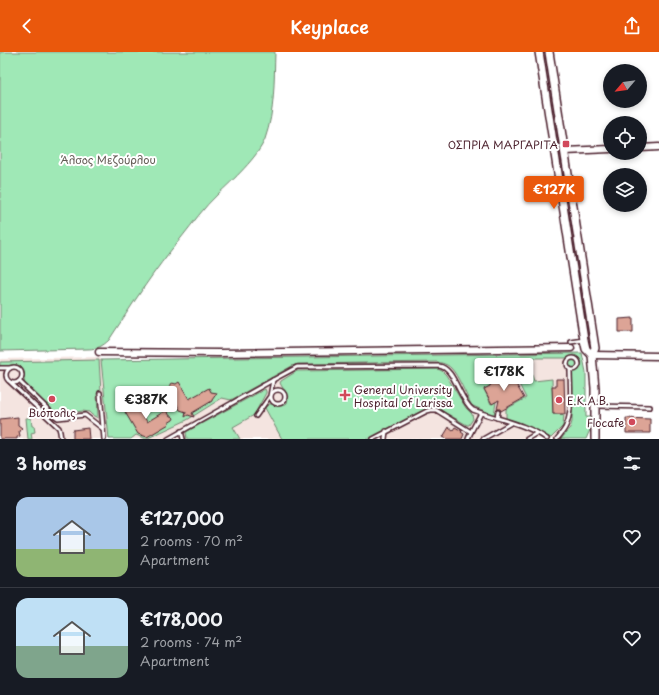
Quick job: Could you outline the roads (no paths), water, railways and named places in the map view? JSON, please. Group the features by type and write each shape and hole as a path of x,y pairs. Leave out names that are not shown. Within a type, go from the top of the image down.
{"street":[{"path":"539,52 586,350 592,355 659,356"},
{"path":"549,52 595,348 592,355 595,388 595,438"},
{"path":"647,148 659,147"},
{"path":"565,151 603,149"},
{"path":"99,352 219,353 571,345"}],"lane":[{"path":"571,345 584,340"},
{"path":"168,439 297,367 442,366 449,372 468,407 481,413 524,427 542,435 547,439"},
{"path":"0,368 15,367 20,370 22,377 19,381 14,384 10,383"},
{"path":"10,368 6,372 6,378 59,428 61,439"},
{"path":"557,439 566,427 569,418 570,369"},
{"path":"256,416 270,396 274,391 283,391 285,400 281,404 272,402 270,396 273,380"},
{"path":"19,381 58,418 85,415 103,429"},
{"path":"100,393 104,439"},
{"path":"595,406 650,407"},
{"path":"373,439 427,411 432,410 436,410 471,432"},
{"path":"496,418 498,412"},
{"path":"468,439 481,413"},
{"path":"484,439 511,422"},
{"path":"181,431 183,439"},
{"path":"385,439 386,432"},
{"path":"527,439 537,433"}],"place":[{"name":"ΟΣΠΡΙΑ ΜΑΡΓΑΡΙΤΑ","path":"566,144"},
{"name":"General University Hospital of Larissa","path":"345,395"},
{"name":"Βιόπολις","path":"52,399"},
{"name":"E.K.A.B.","path":"559,400"},
{"name":"Flocafe","path":"632,422"}],"park label":[{"name":"Άλσος Μεζούρλου","path":"108,159"}]}
